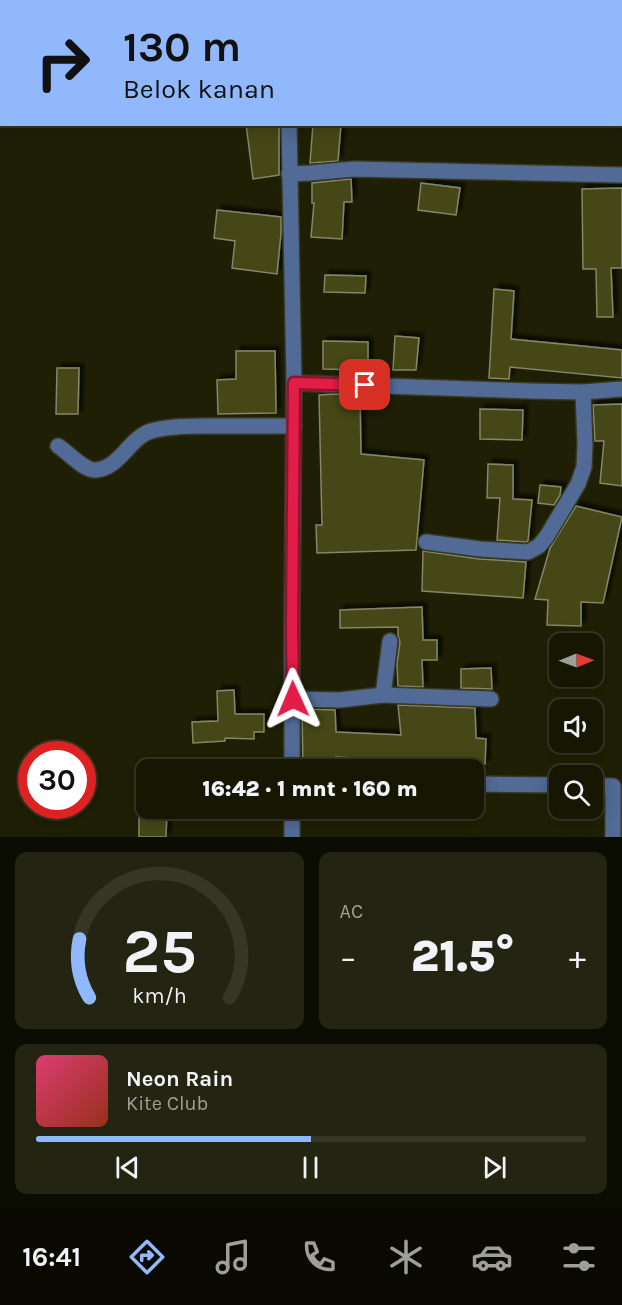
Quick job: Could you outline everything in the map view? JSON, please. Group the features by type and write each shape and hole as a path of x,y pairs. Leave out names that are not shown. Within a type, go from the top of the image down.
{"street":[{"path":"289,126 294,383 292,759"},
{"path":"289,174 366,169 622,175"},
{"path":"294,383 583,392 622,389"},
{"path":"426,542 528,552 539,546 578,484 584,467 583,392"},
{"path":"57,446 91,470 97,470 119,459 134,441 149,432 182,426 294,426"},
{"path":"382,695 390,641"},
{"path":"293,699 339,700 382,695 491,699"},
{"path":"484,784 549,785"},
{"path":"603,786 613,786 613,837"},
{"path":"291,837 292,819"}],"building":[{"path":"246,126 279,126 279,175 253,179"},
{"path":"313,126 341,126 338,161 310,163"},
{"path":"351,179 352,202 344,202 342,239 311,237 314,203 312,203 312,183"},
{"path":"421,183 460,188 456,215 418,210"},
{"path":"622,188 622,268 611,268 613,317 597,317 596,269 583,269 582,189"},
{"path":"217,210 281,217 277,274 232,268 235,241 214,238"},
{"path":"325,275 366,276 365,293 324,292"},
{"path":"494,289 514,291 511,339 622,350 622,378 510,367 509,379 489,378"},
{"path":"395,336 419,338 416,370 393,370"},
{"path":"323,341 368,342 368,370 323,369"},
{"path":"236,351 275,351 276,413 218,414 217,380 236,379"},
{"path":"57,368 79,368 78,414 56,414"},
{"path":"319,395 360,395 361,454 424,460 416,550 317,553 316,525 322,525"},
{"path":"622,404 622,486 600,483 604,441 595,441 593,405"},
{"path":"480,409 523,410 522,440 480,439"},
{"path":"488,464 513,465 513,499 532,500 528,541 497,540 500,498 487,498"},
{"path":"540,485 561,487 560,495 554,505 538,503"},
{"path":"576,506 622,517 603,603 581,602 581,626 547,625 548,600 535,599 550,548"},
{"path":"423,551 479,559 526,562 523,598 422,591"},
{"path":"422,607 423,640 437,640 437,660 422,660 423,687 398,686 397,664 400,642 398,627 340,628 340,610"},
{"path":"491,668 492,689 461,688 461,669"},
{"path":"234,690 235,714 264,714 264,732 254,732 254,739 225,738 225,741 193,743 192,722 218,721 217,691"},
{"path":"398,705 475,708 476,738 486,739 485,764 484,759 336,757 336,759 303,759 302,709 335,710 336,732 401,735"},
{"path":"139,819 167,819 166,837 139,837"}],"route":[{"path":"293,699 294,383 365,385"}]}
